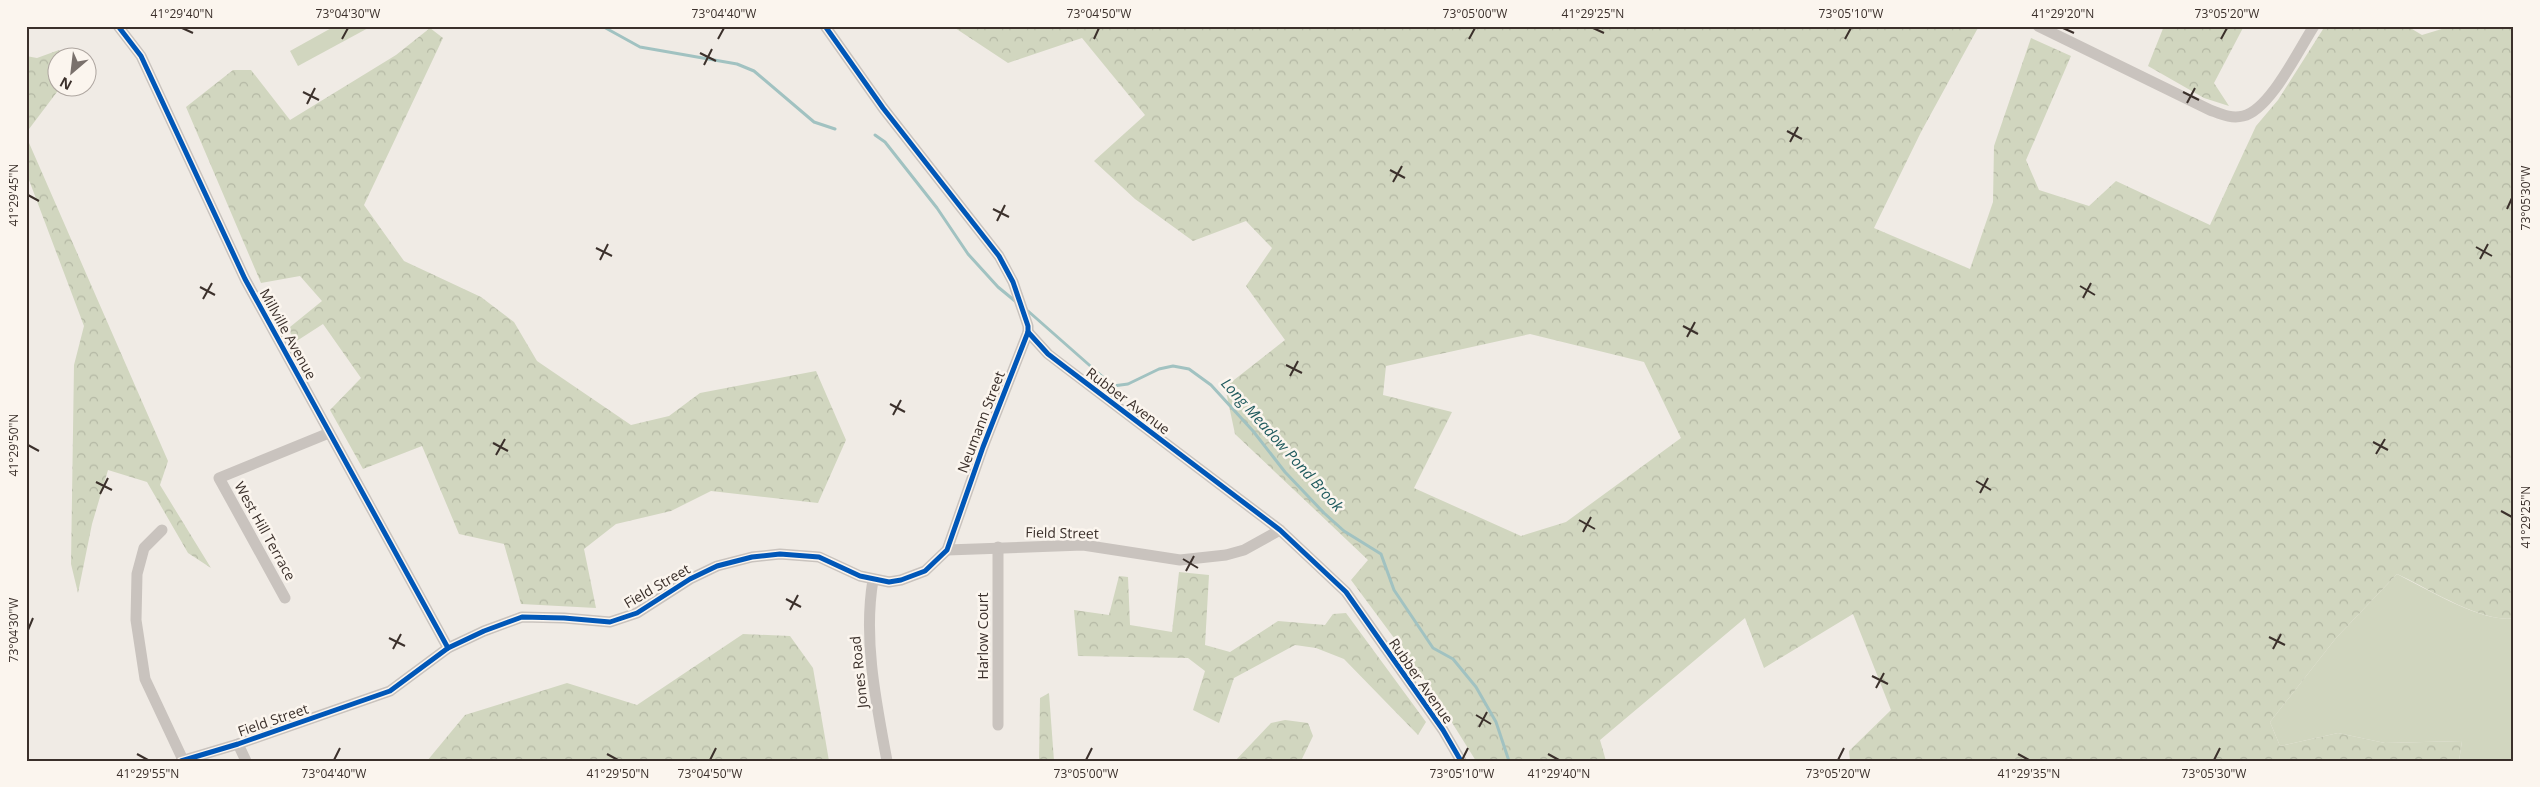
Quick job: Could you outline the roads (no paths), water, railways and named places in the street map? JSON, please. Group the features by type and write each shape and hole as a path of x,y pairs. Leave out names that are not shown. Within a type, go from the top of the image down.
{"street":[{"name":"Millville Avenue","path":"118,26 141,56 245,279 448,648"},
{"name":"Rubber Avenue","path":"825,26 883,108 998,256 1019,297 1028,329 1059,363 1280,530 1346,592 1443,730 1460,761"},
{"path":"2038,26 2210,110 2222,115 2236,117 2250,114 2263,103 2314,26"},
{"name":"Neumann Street","path":"948,550 983,447 1028,329"},
{"name":"West Hill Terrace","path":"285,598 219,478 329,432"},
{"path":"162,530 144,548 137,574 138,638 145,679 182,760"},
{"name":"Field Street","path":"182,760 238,744 390,691 448,648 484,631 522,617 610,622 637,613 690,579 717,566 752,556 780,554 819,557 873,580 889,582 925,571 948,550 1083,545 1180,560 1226,556 1244,550 1280,530"},
{"name":"Harlow Court","path":"998,547 998,725"},
{"name":"Jones Road","path":"873,580 868,618 878,713 886,761"},
{"path":"238,744 246,761"}],"waterway":[{"name":"Long Meadow Pond Brook","path":"602,26 640,47 737,64 754,71 814,122 835,129"},
{"name":"Long Meadow Pond Brook","path":"875,135 885,142 937,208 968,254 998,287 1015,301"},
{"name":"Long Meadow Pond Brook","path":"1028,311 1113,386 1128,384 1159,369 1173,366 1189,369 1211,385 1253,431 1285,472 1324,513 1344,531 1381,554 1394,590 1433,648 1453,659 1476,687 1496,722 1509,761"}]}
